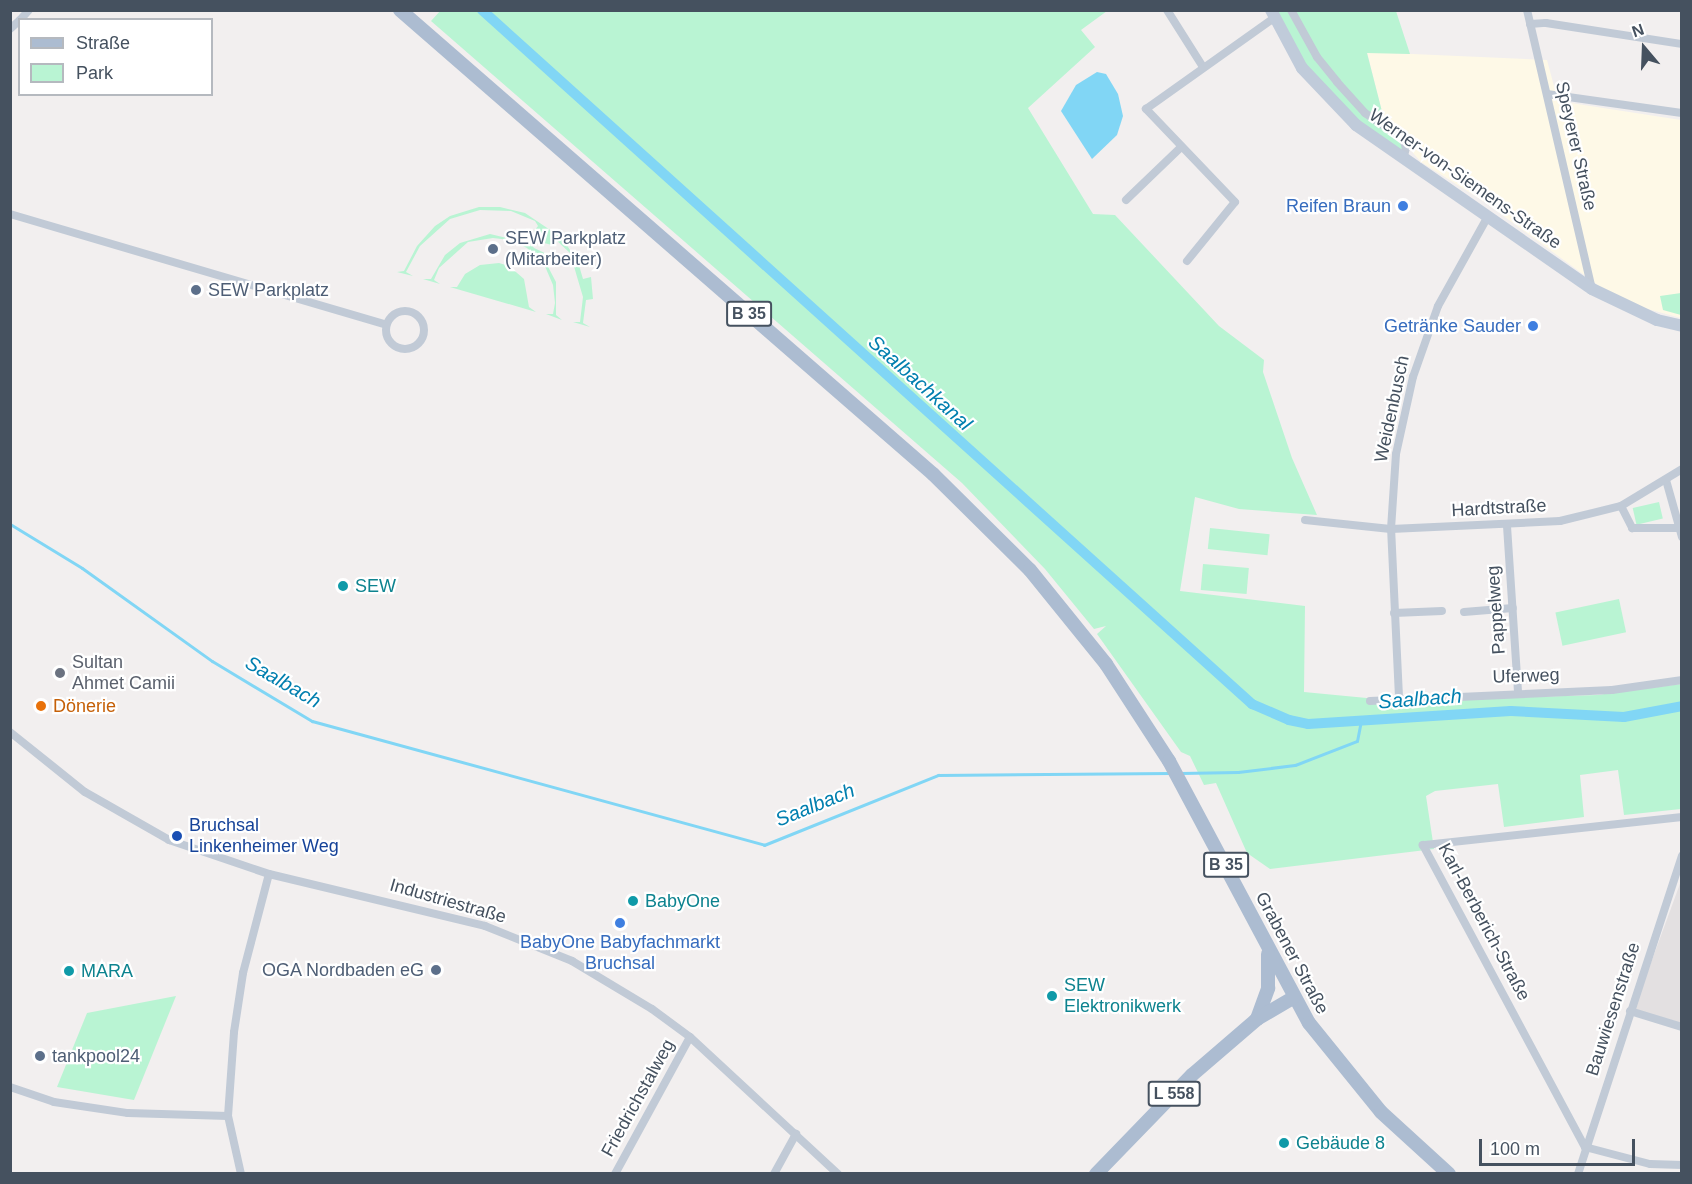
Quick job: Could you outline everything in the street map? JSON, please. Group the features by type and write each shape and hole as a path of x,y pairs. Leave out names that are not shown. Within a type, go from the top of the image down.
{"main road":[{"name":"Grabener Straße","path":"400,10 987,525 1030,570 1106,664 1182,781 1293,998 1367,1096 1449,1173"},
{"name":"Werner-von-Siemens-Straße","path":"1273,14 1313,83 1356,125 1592,289 1657,320 1682,326"},
{"name":"B 35","path":"1257,1018 1268,988 1268,950"},
{"name":"L 558","path":"1096,1173 1192,1076 1257,1018 1293,998"}],"street":[{"path":"1167,10 1203,67"},
{"path":"1292,10 1311,47 1337,82 1365,113 1403,139 1406,148 1403,159"},
{"name":"Speyerer Straße","path":"1527,10 1592,289"},
{"path":"1187,261 1236,202 1146,109 1273,14"},
{"path":"1530,24 1546,23 1682,44"},
{"path":"1547,94 1682,113"},
{"path":"1126,200 1181,147"},
{"path":"10,214 386,325"},
{"name":"Weidenbusch","path":"1399,697 1391,529 1396,454 1413,377 1438,306 1488,216"},
{"path":"406,311 422,321 424,334 418,345 400,349 390,342 386,325 394,314 406,311"},
{"name":"Hardtstraße","path":"1305,520 1391,529 1506,526 1560,521 1621,506 1682,469"},
{"path":"1621,506 1632,528 1681,531 1666,480"},
{"name":"Pappelweg","path":"1506,526 1518,692"},
{"path":"1464,612 1513,608"},
{"path":"1394,613 1442,611"},
{"name":"Uferweg","path":"1370,700 1629,689 1682,680"},
{"name":"Industriestraße","path":"10,732 75,785 119,815 207,855 269,874 452,916 531,943 598,975 690,1038 838,1173"},
{"name":"Karl-Berberich-Straße","path":"1585,1147 1424,845 1682,817"},
{"name":"Bauwiesenstraße","path":"1578,1173 1682,856"},
{"path":"241,1173 228,1116 234,1032 243,973 269,874"},
{"path":"1630,1011 1682,1027"},
{"name":"Friedrichstalweg","path":"615,1173 690,1038"},
{"path":"10,1087 54,1102 128,1113 228,1116"},
{"path":"774,1173 796,1134"},
{"path":"1585,1147 1650,1164 1682,1165"}],"shaded area":[{"path":"1367,52 1547,60 1558,101 1681,120 1681,318 1640,307 1602,288 1483,201 1421,162 1384,120"},
{"path":"1681,881 1681,1023 1634,1009"}],"green space":[{"path":"441,10 1107,11 1081,30 1095,47 1028,108 1093,214 1115,215 1219,326 1264,360 1263,372 1292,458 1317,515 1239,509 1195,497 1180,591 1305,606 1304,692 1398,701 1597,695 1681,684 1681,809 1624,815 1618,770 1580,775 1584,817 1504,827 1498,784 1435,791 1426,796 1434,849 1270,869 1247,853 1216,783 1204,785 1190,756 1181,752 1097,634 1106,626 1094,629 1045,569 962,483 431,21"},
{"path":"1271,11 1396,11 1410,54 1367,53 1386,127 1403,139 1403,159 1313,83"},
{"path":"479,207 500,207 525,213 562,238 578,262 583,279 591,277 593,299 586,300 583,323 590,327 573,322 580,322 583,297 570,253 555,239 552,245 540,242 534,231 538,226 535,221 511,211 480,210 450,219 420,246 406,272 413,276 397,272 404,271 417,246 435,226 450,216"},
{"path":"490,234 519,241 523,234 534,248 551,256 545,261 556,282 556,315 562,320 546,314 553,314 555,303 553,285 544,264 527,248 511,240 493,238 468,242 439,268 434,280 440,284 423,279 431,279 445,255 460,243"},
{"path":"499,263 509,266 524,279 529,307 536,312 450,287 457,287 465,274 480,265"},
{"path":"1681,293 1681,315 1663,310 1660,296"},
{"path":"1659,502 1663,519 1637,525 1633,508"},
{"path":"1210,528 1270,534 1267,555 1208,549"},
{"path":"1203,564 1249,568 1247,594 1201,590"},
{"path":"1619,599 1626,632 1562,646 1555,613"},
{"path":"176,996 134,1100 57,1087 87,1013"}],"water":[{"path":"1097,72 1106,74 1118,94 1123,116 1117,135 1092,159 1061,111 1076,85"}],"waterway":[{"name":"Saalbachkanal","path":"482,10 1252,704 1289,720 1308,724 1511,711 1624,717 1682,706"},
{"name":"Saalbach","path":"10,524 82,568 212,661 312,721 764,845 938,775 1171,773"},
{"name":"Saalbach","path":"1181,773 1238,772 1295,765 1357,741 1361,721"}],"place":[{"name":"Reifen Braun","path":"1403,206"},
{"name":"SEW Parkplatz (Mitarbeiter)","path":"493,249"},
{"name":"SEW Parkplatz","path":"196,290"},
{"name":"Getränke Sauder","path":"1533,326"},
{"name":"SEW","path":"343,586"},
{"name":"Sultan Ahmet Camii","path":"60,673"},
{"name":"Dönerie","path":"41,706"},
{"name":"Bruchsal Linkenheimer Weg","path":"177,836"},
{"name":"BabyOne","path":"633,901"},
{"name":"BabyOne Babyfachmarkt Bruchsal","path":"620,923"},
{"name":"OGA Nordbaden eG","path":"436,970"},
{"name":"MARA","path":"69,971"},
{"name":"SEW Elektronikwerk","path":"1052,996"},
{"name":"tankpool24","path":"40,1056"},
{"name":"Gebäude 8","path":"1284,1143"}]}
